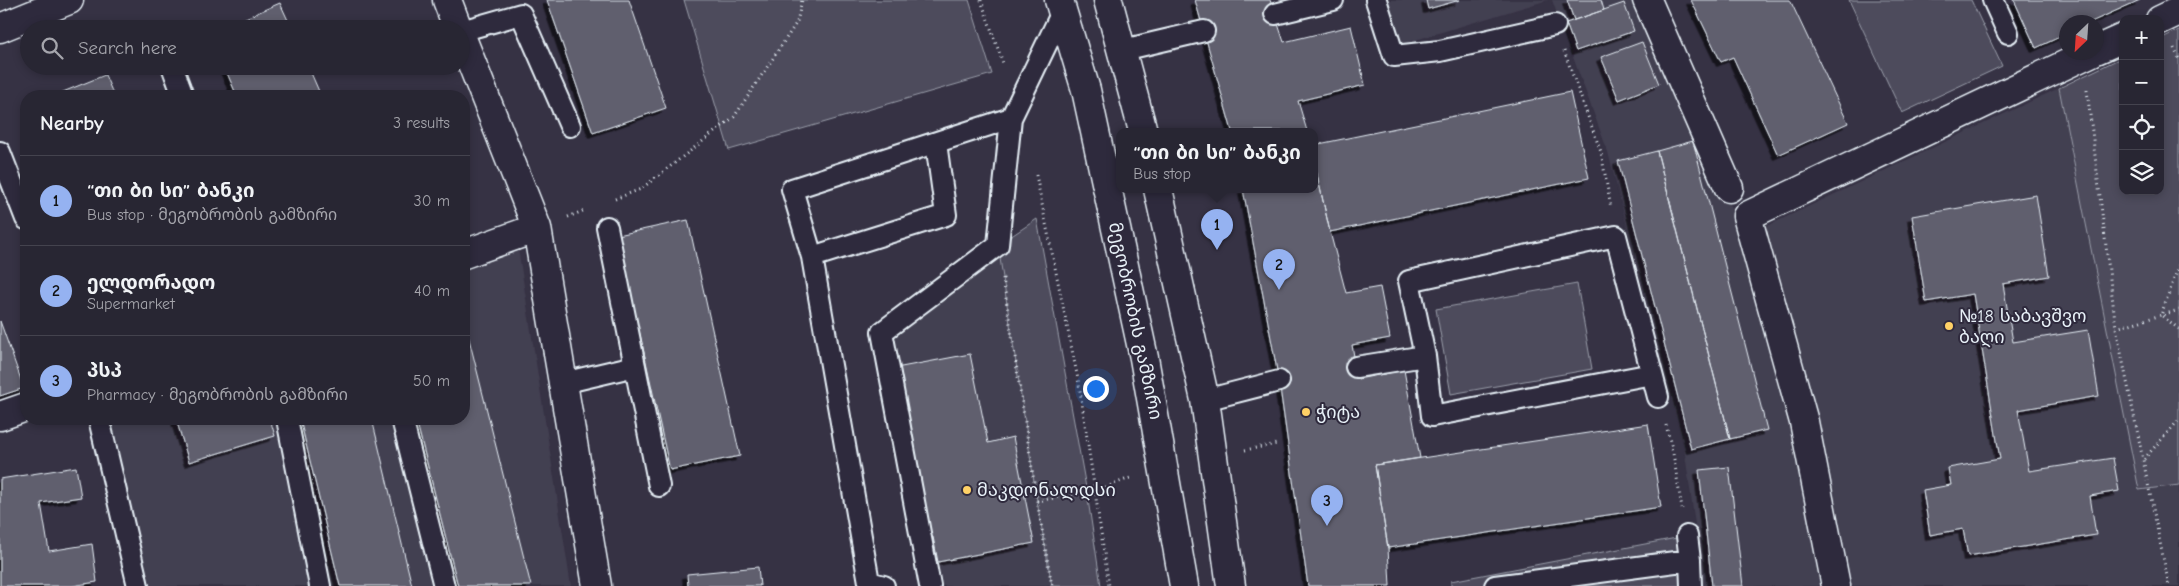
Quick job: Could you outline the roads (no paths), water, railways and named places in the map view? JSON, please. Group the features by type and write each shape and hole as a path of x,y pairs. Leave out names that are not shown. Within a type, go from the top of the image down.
{"street":[{"path":"0,28 69,0"},
{"path":"447,0 455,20"},
{"path":"1108,0 1123,50 1142,128"},
{"path":"1647,0 1729,188"},
{"name":"მეგობრობის გამზირი","path":"1060,6 1086,90 1144,358 1184,586"},
{"path":"2164,18 2179,11"},
{"path":"2104,47 2119,40"},
{"path":"470,59 537,228 597,586"},
{"path":"1836,586 1804,422 1747,216 2075,60"},
{"path":"1159,193 1205,400 1231,586"},
{"path":"470,252 537,228"},
{"path":"0,416 20,409"}],"lane":[{"path":"1275,14 1333,0"},
{"path":"1376,0 1394,56 1440,51 1555,25"},
{"path":"1993,0 2008,34"},
{"path":"930,586 882,332 998,245 1013,113 1060,6"},
{"path":"470,29 521,14 570,126"},
{"path":"1123,50 1204,30"},
{"path":"175,75 181,90"},
{"path":"884,586 870,582 812,257 792,189 936,143 1013,113"},
{"path":"812,257 946,215 936,143"},
{"path":"0,152 20,204"},
{"path":"607,227 659,486"},
{"path":"1652,374 1432,416 1425,356 1409,281 1616,236 1652,374 1658,398"},
{"path":"1356,367 1425,356"},
{"path":"564,383 635,366"},
{"path":"1205,400 1279,381"},
{"path":"100,425 138,586"},
{"path":"288,425 320,586"},
{"path":"404,425 444,586"},
{"path":"1687,536 1691,586"},
{"path":"1495,586 1690,560"}],"place":[{"name":"“თი ბი სი” ბანკი","path":"1217,250"},
{"name":"ელდორადო","path":"1279,290"},
{"name":"№18 საბავშვო ბაღი","path":"1949,326"},
{"name":"ჭიტა","path":"1306,412"},
{"name":"მაკდონალდსი","path":"967,490"},
{"name":"პსპ","path":"1327,526"}]}
